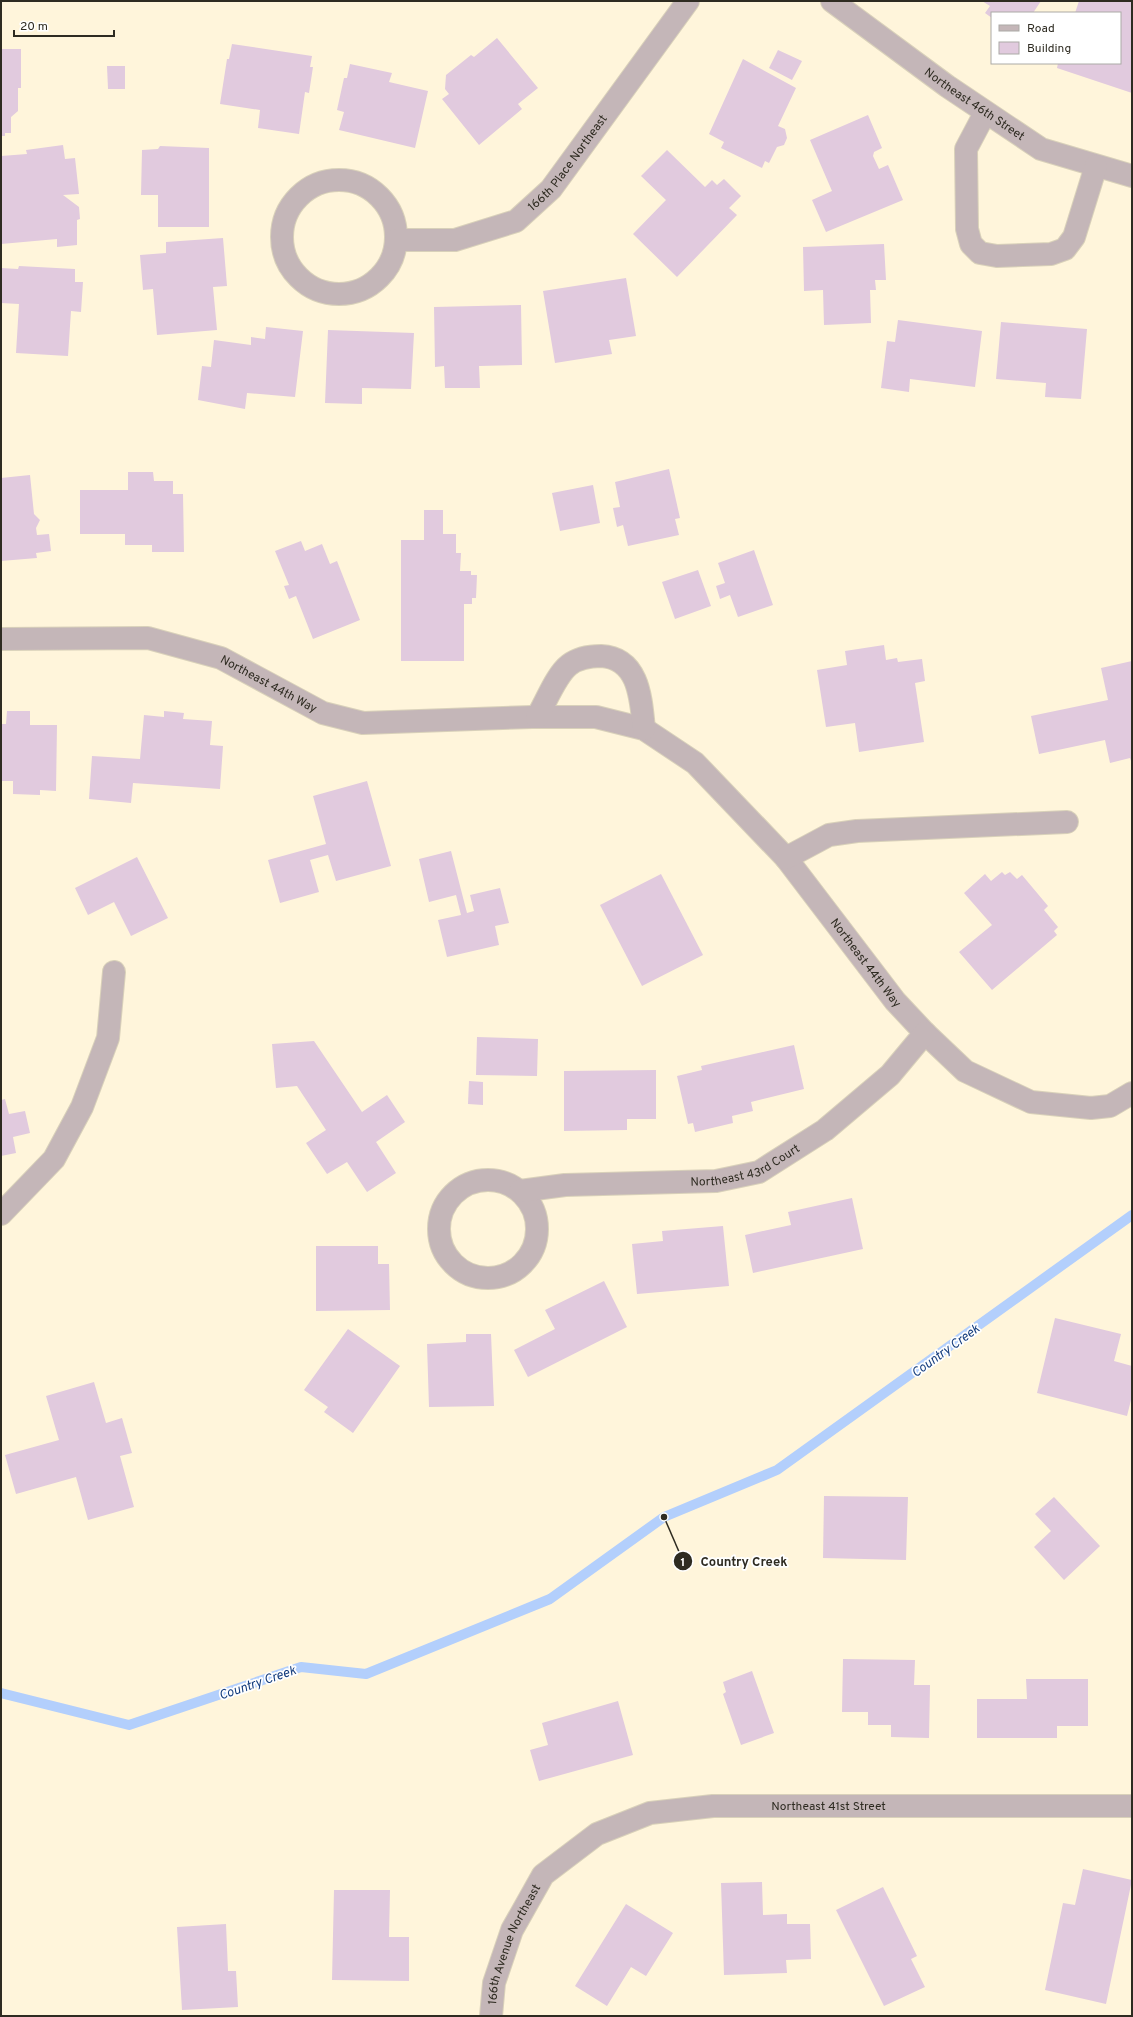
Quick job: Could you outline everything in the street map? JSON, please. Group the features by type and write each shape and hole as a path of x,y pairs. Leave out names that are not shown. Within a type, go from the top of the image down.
{"street":[{"name":"166th Place Northeast","path":"396,240 455,240 516,221 550,189 688,1"},
{"name":"Northeast 46th Street","path":"832,1 985,113 1041,149 1132,176"},
{"path":"985,113 966,149 967,229 971,244 980,253 997,256 1035,255 1051,254 1065,249 1074,238 1096,166"},
{"path":"336,180 355,182 373,191 386,205 394,222 396,240 392,257 383,273 369,285 352,292 334,294 317,290 301,280 290,266 282,248 282,229 288,210 300,194 317,184 336,180"},
{"name":"Northeast 44th Way","path":"1,638 148,638 221,658 323,713 363,723 537,717 596,717 644,730 695,763 786,858 895,1001 925,1034 965,1071 1031,1102 1091,1108 1110,1106 1132,1093"},
{"path":"537,717 560,675 569,665 580,658 605,656 628,668 636,680 640,692 644,730"},
{"path":"786,858 829,835 857,831 1067,822"},
{"path":"1,1214 54,1159 82,1107 108,1038 114,972"},
{"name":"Northeast 43rd Court","path":"520,1191 565,1185 716,1181 759,1172 825,1130 890,1074 925,1034"},
{"path":"490,1179 506,1183 520,1191 531,1203 537,1224 538,1235 533,1250 524,1264 511,1274 490,1278 479,1278 464,1272 451,1262 442,1248 438,1233 440,1216 447,1201 458,1189 473,1182 490,1179"},
{"name":"Northeast 41st Street","path":"543,1875 597,1834 650,1813 713,1806 1132,1806"},
{"name":"166th Avenue Northeast","path":"491,2016 494,1983 512,1930 543,1875"}],"building":[{"path":"982,1 1041,1 1034,12 991,12 991,17 985,13 990,6"},
{"path":"1079,1 1131,1 1132,93 1057,68 1058,64 1121,64 1121,12 1075,12"},
{"path":"497,38 538,88 518,104 522,109 479,145 442,99 449,94 445,89 446,75 471,55 474,57"},
{"path":"232,44 312,56 310,67 313,67 309,93 305,92 299,134 258,128 260,110 220,104 227,59 229,59"},
{"path":"1,49 21,49 21,88 18,88 18,111 11,117 11,133 5,133 5,136 1,136"},
{"path":"778,50 802,61 792,80 769,68"},
{"path":"743,59 796,88 778,126 785,129 787,138 784,145 777,147 769,163 765,161 762,168 721,148 724,142 709,134"},
{"path":"350,64 392,73 389,82 428,91 415,148 339,130 344,112 337,110 344,78 347,78"},
{"path":"107,66 125,66 125,89 108,89"},
{"path":"868,115 882,148 874,152 873,156 879,169 888,165 903,200 826,232 812,200 832,191 810,140"},
{"path":"63,145 65,159 75,158 79,194 63,195 79,207 80,219 77,220 77,245 57,247 57,239 1,244 1,156 27,154 26,150"},
{"path":"160,146 209,148 209,227 158,227 158,195 141,195 142,150 158,149"},
{"path":"667,150 705,187 712,180 717,185 724,179 741,196 729,208 737,215 677,277 633,234 666,200 641,176"},
{"path":"223,238 227,286 213,287 217,330 157,335 153,289 143,290 140,255 166,253 166,242"},
{"path":"884,244 886,280 875,280 876,290 870,290 871,323 824,325 823,290 804,291 803,247"},
{"path":"19,266 75,269 75,282 83,282 81,312 71,311 68,356 16,353 19,304 1,303 1,268 18,269"},
{"path":"626,278 636,336 609,340 612,354 555,363 543,291"},
{"path":"521,305 522,365 479,366 480,388 445,388 444,366 435,367 434,307"},
{"path":"898,320 982,331 975,387 910,379 909,392 881,388 887,341 895,342"},
{"path":"1001,322 1087,329 1081,399 1045,397 1046,383 996,379"},
{"path":"266,327 303,331 295,397 247,393 245,409 198,400 202,366 211,367 214,340 251,345 251,337 265,339"},
{"path":"328,330 414,333 411,389 362,388 362,404 325,403"},
{"path":"669,469 680,518 675,519 679,535 628,546 623,525 617,527 613,508 620,507 615,482"},
{"path":"128,472 153,472 154,481 173,481 173,494 183,494 184,552 152,552 152,545 125,545 125,534 80,534 80,490 128,490"},
{"path":"30,475 34,514 40,520 36,528 37,535 49,534 51,551 36,553 37,558 1,561 1,478"},
{"path":"593,485 600,523 560,531 552,493"},
{"path":"424,510 443,510 443,534 456,534 456,553 461,553 460,571 471,571 471,575 477,575 476,598 472,598 472,604 464,604 464,661 401,661 401,540 424,540"},
{"path":"301,541 305,551 322,544 330,564 337,561 360,620 313,639 296,596 289,599 284,586 289,585 275,551"},
{"path":"754,550 773,605 738,617 730,595 720,599 716,586 725,583 718,563"},
{"path":"698,570 711,606 675,619 662,582"},
{"path":"884,645 886,660 897,658 898,662 922,659 925,681 915,683 924,742 859,752 855,723 826,727 817,670 847,665 845,651"},
{"path":"1132,661 1132,764 1130,758 1110,763 1105,740 1039,754 1031,716 1108,700 1101,668"},
{"path":"7,711 30,711 30,725 57,725 56,791 40,790 40,795 13,794 13,781 1,781 1,724 6,724"},
{"path":"164,711 184,713 183,719 212,721 210,745 223,746 220,789 133,783 131,803 89,799 92,756 140,759 144,715 164,717"},
{"path":"367,781 391,866 336,881 328,855 310,860 319,892 280,903 268,860 326,844 313,796"},
{"path":"451,851 467,913 474,911 470,895 500,888 509,923 495,926 499,945 447,957 438,920 461,915 456,895 429,902 419,859"},
{"path":"137,857 168,918 131,936 114,902 88,915 75,888"},
{"path":"1002,872 1005,875 1010,872 1017,879 1022,875 1048,906 1044,910 1058,927 1054,931 1057,935 992,990 959,952 992,925 964,893 985,874 991,881"},
{"path":"661,874 703,955 642,986 600,905"},
{"path":"477,1037 538,1039 537,1076 476,1075"},
{"path":"314,1041 362,1112 387,1095 405,1122 376,1142 396,1173 367,1192 347,1162 327,1174 306,1143 326,1130 297,1086 276,1088 272,1044"},
{"path":"794,1045 804,1089 751,1102 753,1111 732,1116 733,1123 695,1132 693,1123 688,1124 677,1076 702,1070 701,1066"},
{"path":"656,1070 656,1119 627,1119 627,1130 564,1131 564,1071"},
{"path":"469,1081 483,1082 483,1105 468,1104"},
{"path":"5,1099 9,1114 25,1111 30,1133 13,1137 16,1153 1,1156 1,1100"},
{"path":"852,1198 863,1249 753,1273 745,1235 791,1225 788,1212"},
{"path":"723,1226 729,1286 637,1294 632,1244 663,1241 662,1231"},
{"path":"316,1246 378,1246 378,1264 389,1264 390,1310 316,1311"},
{"path":"604,1281 627,1327 528,1377 514,1350 555,1329 545,1310"},
{"path":"1055,1318 1121,1334 1114,1361 1132,1366 1132,1396 1127,1416 1037,1393"},
{"path":"348,1329 400,1366 353,1433 324,1412 328,1407 304,1390"},
{"path":"466,1334 491,1334 494,1406 429,1407 427,1344 466,1342"},
{"path":"94,1382 106,1423 122,1418 132,1453 120,1456 134,1507 88,1520 76,1477 16,1494 5,1455 59,1440 46,1396"},
{"path":"824,1496 908,1497 906,1560 823,1558"},
{"path":"1054,1497 1100,1546 1064,1580 1034,1547 1051,1531 1035,1514"},
{"path":"843,1659 915,1660 914,1685 930,1685 929,1738 891,1737 891,1725 868,1725 868,1712 842,1712"},
{"path":"752,1671 774,1733 741,1745 723,1694 726,1692 723,1682"},
{"path":"1026,1679 1088,1679 1088,1726 1057,1726 1057,1738 977,1738 977,1699 1027,1699"},
{"path":"618,1701 633,1755 539,1781 530,1750 548,1745 542,1723"},
{"path":"1083,1869 1132,1880 1106,2004 1045,1990 1063,1903 1075,1905"},
{"path":"762,1882 763,1915 787,1914 787,1924 810,1924 811,1959 786,1960 787,1973 724,1975 721,1883"},
{"path":"883,1887 917,1956 911,1959 925,1987 884,2006 836,1910"},
{"path":"334,1890 390,1890 389,1937 409,1937 409,1981 332,1980"},
{"path":"626,1904 673,1933 646,1976 631,1967 607,2006 575,1986"},
{"path":"226,1924 228,1971 236,1971 238,2007 182,2010 177,1927"}],"waterway":[{"name":"Country Creek","path":"1,1693 129,1725 301,1667 366,1674 550,1599 664,1517 777,1470 1132,1215"}],"place":[{"name":"Country Creek","path":"664,1517"}]}
